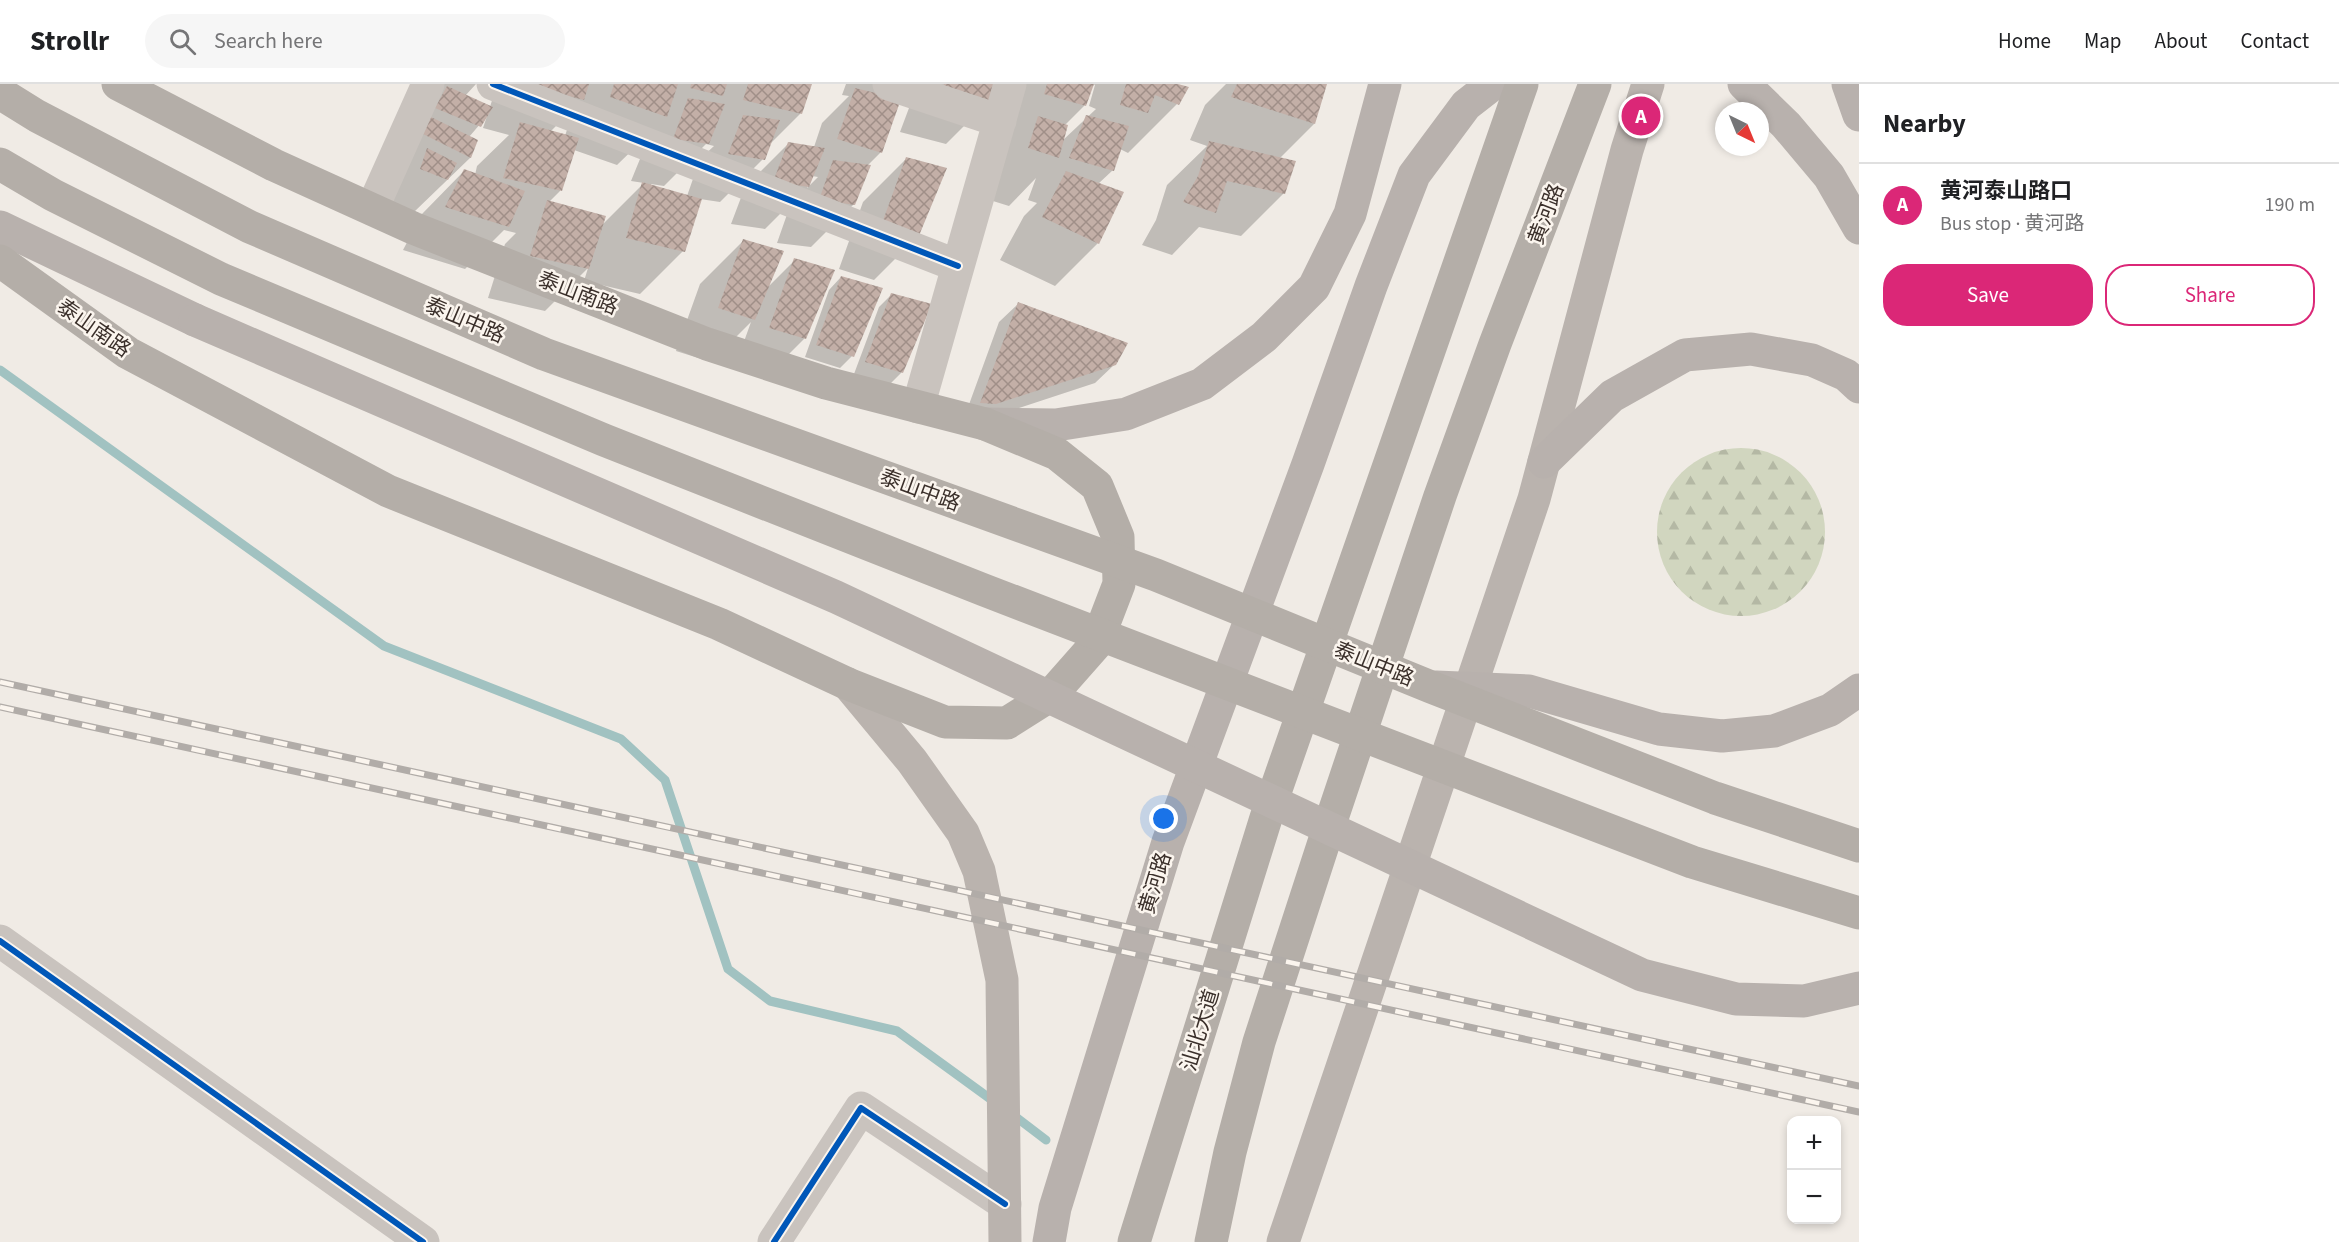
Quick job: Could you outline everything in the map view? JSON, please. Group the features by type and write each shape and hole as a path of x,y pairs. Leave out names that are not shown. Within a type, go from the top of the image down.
{"highway":[{"name":"泰山南路","path":"0,261 128,353 388,491 719,624 848,684 945,722 1007,723 1050,695 1096,644 1119,584 1118,537 1097,486 1057,454 985,424 826,383 707,344 413,228 274,165 118,84"},
{"name":"汕北大道","path":"1134,1242 1266,818 1522,84"},
{"name":"黄河路","path":"1211,1242 1230,1152 1259,1042 1325,839 1440,496 1495,344 1595,84"},
{"name":"泰山中路","path":"0,93 37,116 250,227 544,354 1156,575 1431,687 1715,798 1859,846"},
{"path":"0,164 53,195 220,279 604,440 984,590 1681,858 1859,913"}],"main road":[{"path":"985,424 1056,425 1126,414 1202,384 1264,338 1314,287 1350,214 1385,84"},
{"name":"黄河路","path":"1049,1242 1055,1208 1168,842 1308,464 1371,286 1414,175 1466,105 1493,84"},
{"path":"1283,1242 1530,511 1627,150 1648,84"},
{"path":"1744,84 1786,125 1829,176 1859,228"},
{"path":"1848,84 1859,115"},
{"path":"0,227 195,320 836,597 1642,975 1736,999 1804,1001 1859,988"},
{"path":"1544,462 1612,396 1685,355 1751,349 1812,360 1846,375 1859,387"},
{"path":"848,684 912,761 963,833 979,871 1002,980 1005,1242"},
{"path":"1431,687 1529,691 1659,729 1722,736 1774,731 1830,711 1859,690"}],"street":[{"path":"372,209 428,84"},
{"path":"493,84 958,266"},
{"path":"889,84 999,121"},
{"path":"918,406 1010,84"},
{"path":"0,941 423,1242"},
{"path":"774,1242 861,1108 1005,1204"}],"green space":[{"path":"1741,448 1757,449 1773,454 1801,472 1819,500 1824,516 1824,548 1819,564 1801,592 1773,610 1757,615 1741,616 1725,615 1709,610 1681,592 1663,564 1658,548 1657,532 1658,516 1663,500 1681,472 1709,454 1725,449"}],"building":[{"path":"522,84 589,84 584,100"},
{"path":"614,84 678,84 667,117 610,97"},
{"path":"691,84 727,84 723,96 690,88"},
{"path":"748,84 812,84 802,114 743,100"},
{"path":"944,84 998,84 990,101 942,89"},
{"path":"1047,84 1094,84 1086,106 1044,94"},
{"path":"1126,84 1178,84 1189,87 1179,105 1155,95 1148,113 1120,105"},
{"path":"1237,84 1327,84 1315,124 1231,97"},
{"path":"447,86 493,107 481,127 435,108"},
{"path":"855,88 901,99 882,153 837,139"},
{"path":"688,98 725,104 709,144 673,139"},
{"path":"743,115 780,120 765,160 728,154"},
{"path":"1086,115 1129,126 1114,171 1069,158"},
{"path":"1038,116 1068,125 1059,158 1028,148"},
{"path":"431,117 478,140 471,158 421,133"},
{"path":"520,122 579,138 562,191 503,178"},
{"path":"1209,141 1296,161 1285,194 1227,181 1216,213 1183,202 1198,176"},
{"path":"788,142 825,148 809,187 773,182"},
{"path":"427,148 457,163 448,180 420,169"},
{"path":"906,157 947,168 918,238 881,226"},
{"path":"833,160 871,165 855,205 819,200"},
{"path":"464,169 525,191 509,227 445,207"},
{"path":"1066,171 1124,192 1099,244 1042,217"},
{"path":"642,182 702,199 685,252 626,238"},
{"path":"547,200 606,216 589,269 530,256"},
{"path":"743,239 784,251 755,320 718,308"},
{"path":"794,258 835,270 806,339 769,328"},
{"path":"841,276 883,288 854,357 816,345"},
{"path":"891,293 932,304 903,373 865,362"},
{"path":"1018,302 1128,343 1116,365 996,404 980,403"}],"waterway":[{"path":"0,370 384,646 621,739 665,780 728,969 770,1001 897,1031 996,1103"},
{"path":"1012,1114 1046,1140"}],"railway":[{"path":"0,682 1859,1086"},
{"path":"0,707 1859,1112"}],"cycle path":[{"path":"493,84 958,266"},
{"path":"0,941 423,1242"},
{"path":"774,1242 861,1108 1005,1204"}],"place":[{"name":"黄河泰山路口","path":"1641,116"}]}
